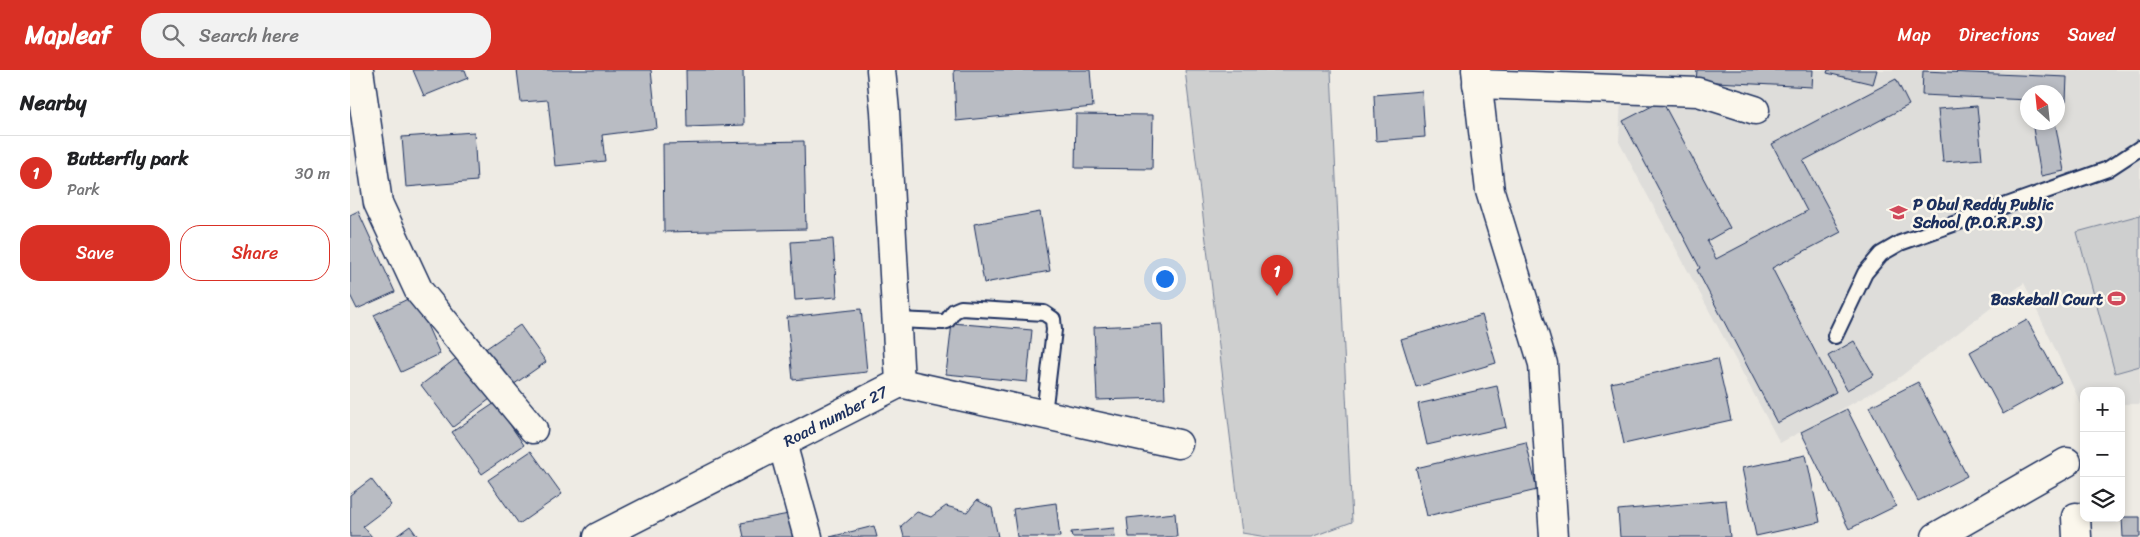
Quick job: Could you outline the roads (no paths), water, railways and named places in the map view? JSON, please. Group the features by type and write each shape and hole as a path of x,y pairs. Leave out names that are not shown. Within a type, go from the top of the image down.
{"street":[{"path":"359,70 378,203 419,291 532,429"},
{"name":"Road number 27","path":"598,537 900,383 886,111 881,70"},
{"path":"1554,537 1543,364 1490,191 1476,77 1698,92 1755,110"},
{"path":"900,383 1178,444"},
{"path":"782,444 808,537"},
{"path":"1936,537 2067,462"}],"lane":[{"path":"1835,336 1866,273 1881,254 1900,243 2108,169 2140,148"},
{"path":"897,320 943,322 947,321 954,310 961,308 1044,313 1048,315 1052,319 1054,330 1044,414"}],"place":[{"name":"P Obul Reddy Public School (P.O.R.P.S)","path":"1899,213"},
{"name":"Butterfly park","path":"1277,296"},
{"name":"Baskeball Court","path":"2117,299"}]}
